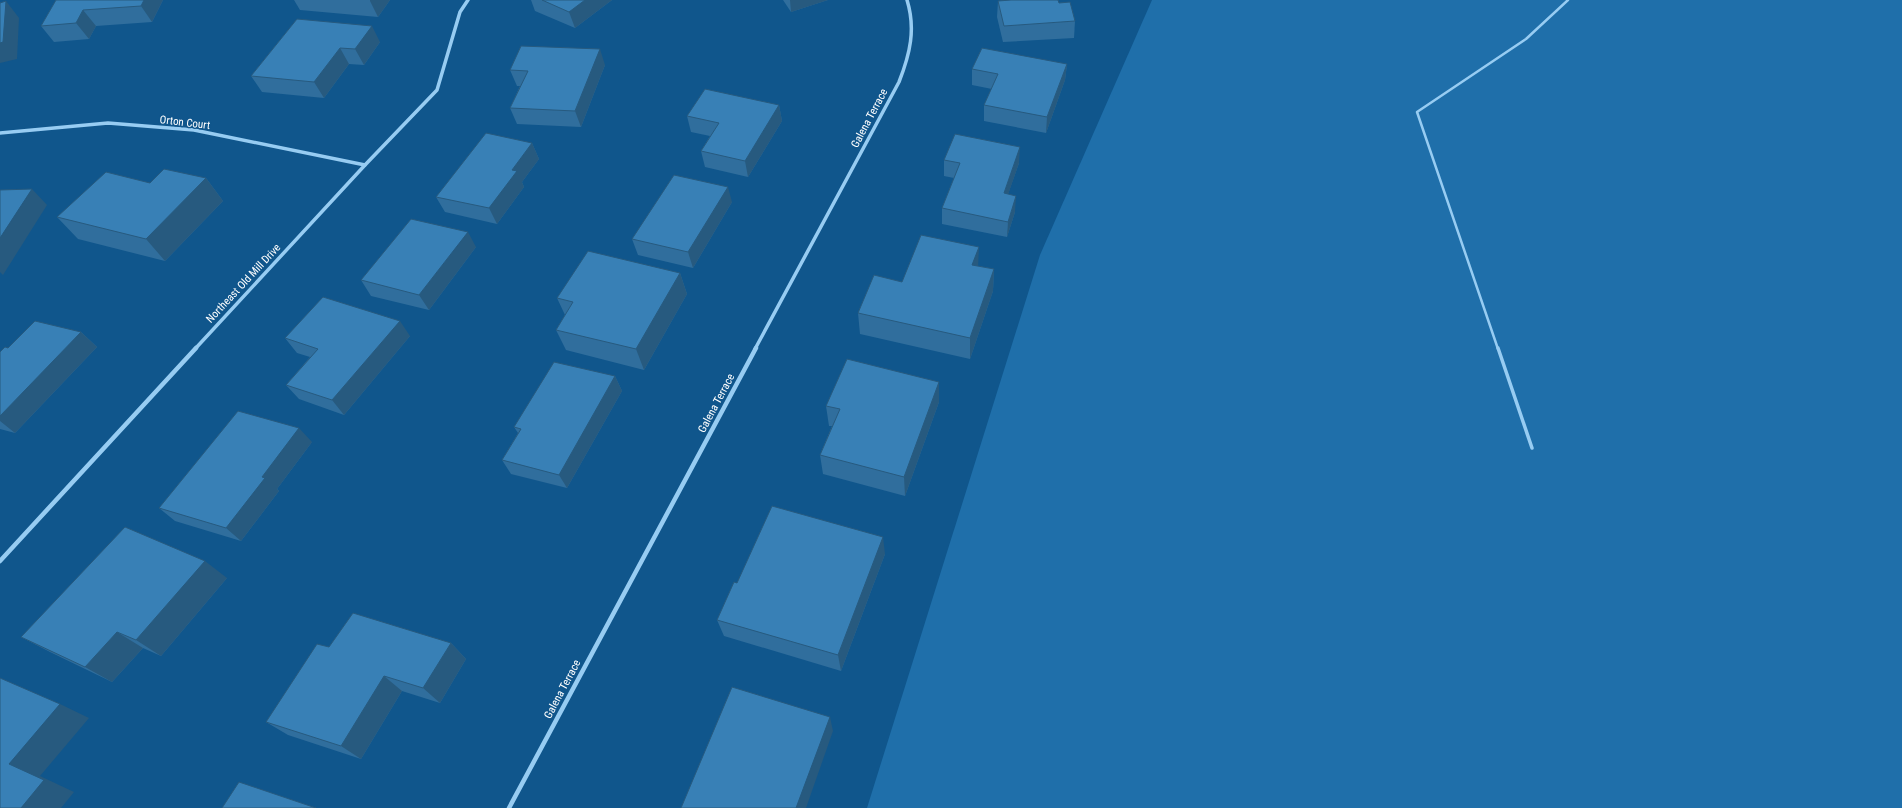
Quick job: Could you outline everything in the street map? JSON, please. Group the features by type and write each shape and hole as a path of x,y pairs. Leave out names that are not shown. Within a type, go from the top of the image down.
{"street":[{"name":"Northeast Old Mill Drive","path":"0,561 365,165 437,90 460,12 468,0"},
{"name":"Galena Terrace","path":"509,808 899,82 908,60 912,38 913,19 907,0"},
{"name":"Orton Court","path":"0,133 108,124 194,130 365,165"}],"lane":[{"path":"1532,448 1417,112 1526,39 1568,0"}],"shaded area":[{"path":"1152,0 1902,0 1902,808 867,808 1040,255"}],"building":[{"path":"56,0 144,0 141,6 83,10 76,23 41,26"},
{"path":"542,0 585,0 569,12"},
{"path":"1058,0 1059,3 1070,2 1075,21 1004,26 998,1"},
{"path":"6,1 3,42 0,43 0,3"},
{"path":"297,19 372,26 355,49 340,48 314,82 251,76"},
{"path":"521,46 600,49 575,111 510,108 528,71 510,70"},
{"path":"982,48 1067,64 1047,117 984,105 998,74 972,69"},
{"path":"705,89 779,105 745,161 701,151 719,123 687,116"},
{"path":"486,133 532,143 512,170 517,171 489,208 436,197"},
{"path":"955,134 1020,147 1004,193 1016,196 1008,222 942,208 960,163 944,160"},
{"path":"164,169 206,178 146,239 57,217 106,172 150,183"},
{"path":"674,175 728,187 688,252 632,239"},
{"path":"32,189 0,238 0,190"},
{"path":"411,219 468,232 419,295 361,280"},
{"path":"921,235 979,247 972,265 994,269 970,338 858,313 874,275 902,282"},
{"path":"588,251 680,273 636,349 556,330 573,302 557,298"},
{"path":"323,297 400,321 332,400 286,385 318,349 285,338"},
{"path":"35,321 81,332 0,416 0,352 5,347 8,348"},
{"path":"847,359 939,382 904,477 820,455 840,409 826,406"},
{"path":"554,362 615,376 559,475 502,460 521,429 514,427"},
{"path":"238,411 299,428 262,477 265,478 226,528 159,508"},
{"path":"772,506 883,537 838,655 717,620 734,582 737,583"},
{"path":"125,527 205,561 136,640 117,632 85,667 21,637"},
{"path":"353,613 451,643 423,688 384,676 341,746 266,722 317,644 329,647"},
{"path":"0,678 60,704 9,764 44,780 21,808 0,808"},
{"path":"732,687 830,717 796,808 681,808"},
{"path":"239,782 316,808 222,808"}]}
